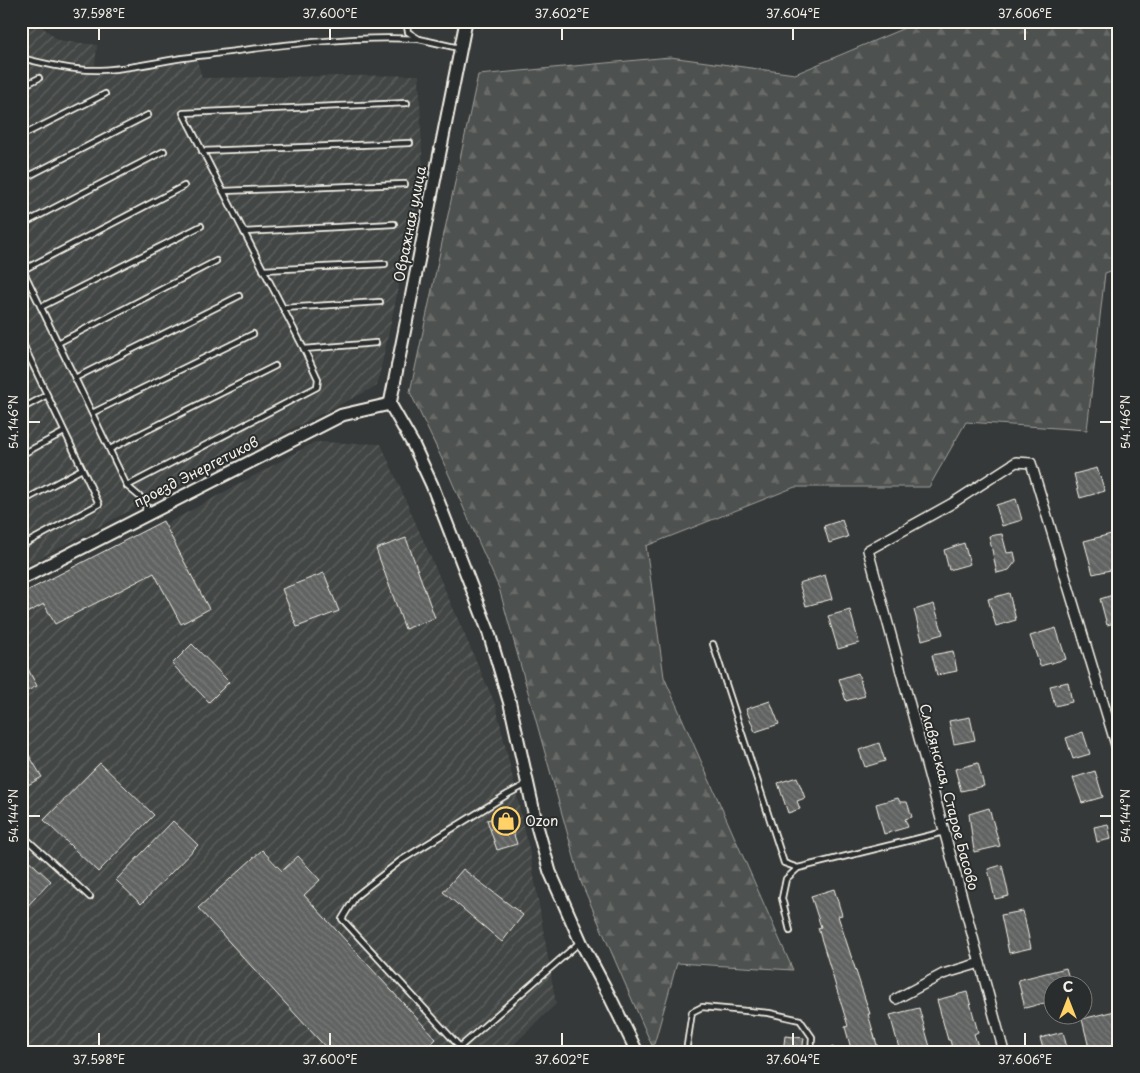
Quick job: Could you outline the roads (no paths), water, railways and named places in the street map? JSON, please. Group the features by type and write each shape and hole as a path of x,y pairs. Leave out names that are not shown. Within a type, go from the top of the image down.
{"street":[{"name":"Овражная улица","path":"390,404 466,21"},
{"name":"проезд Энергетиков","path":"21,579 342,415 390,404"},
{"path":"390,404 413,444 432,485 488,630 510,704 537,826 550,872 581,942 612,999 637,1052"},
{"name":"Славянская, Старое Басово","path":"1004,1052 868,550 951,504 1016,462 1031,463 1119,755"},
{"path":"896,999 943,974 980,963"}],"lane":[{"path":"406,21 408,32 419,39"},
{"path":"21,58 68,67 99,70 343,40 419,39 460,48"},
{"path":"21,87 39,78"},
{"path":"21,136 105,94"},
{"path":"127,486 317,388 318,379 304,349 183,113 407,103"},
{"path":"21,180 148,115"},
{"path":"202,151 410,144"},
{"path":"21,225 164,151"},
{"path":"223,191 406,184"},
{"path":"145,515 146,502 127,486 22,268 184,186"},
{"path":"244,232 394,224"},
{"path":"41,307 201,226"},
{"path":"58,343 216,261"},
{"path":"263,270 386,264"},
{"path":"75,378 239,296"},
{"path":"283,308 380,302"},
{"path":"92,413 253,334"},
{"path":"21,340 99,504 21,546"},
{"path":"304,349 376,343"},
{"path":"21,357 28,354"},
{"path":"110,449 274,366"},
{"path":"21,408 47,395"},
{"path":"21,455 64,432"},
{"path":"21,502 82,469"},
{"path":"713,644 784,863 798,868"},
{"path":"528,783 400,861 356,896 342,919 460,1047 581,942"},
{"path":"790,931 782,898 786,879 798,868 944,832"},
{"path":"21,834 90,897"},
{"path":"686,1052 692,1012 702,1007 769,1013 800,1020 812,1037 811,1052"}],"place":[{"name":"Ozon","path":"506,821"}]}
